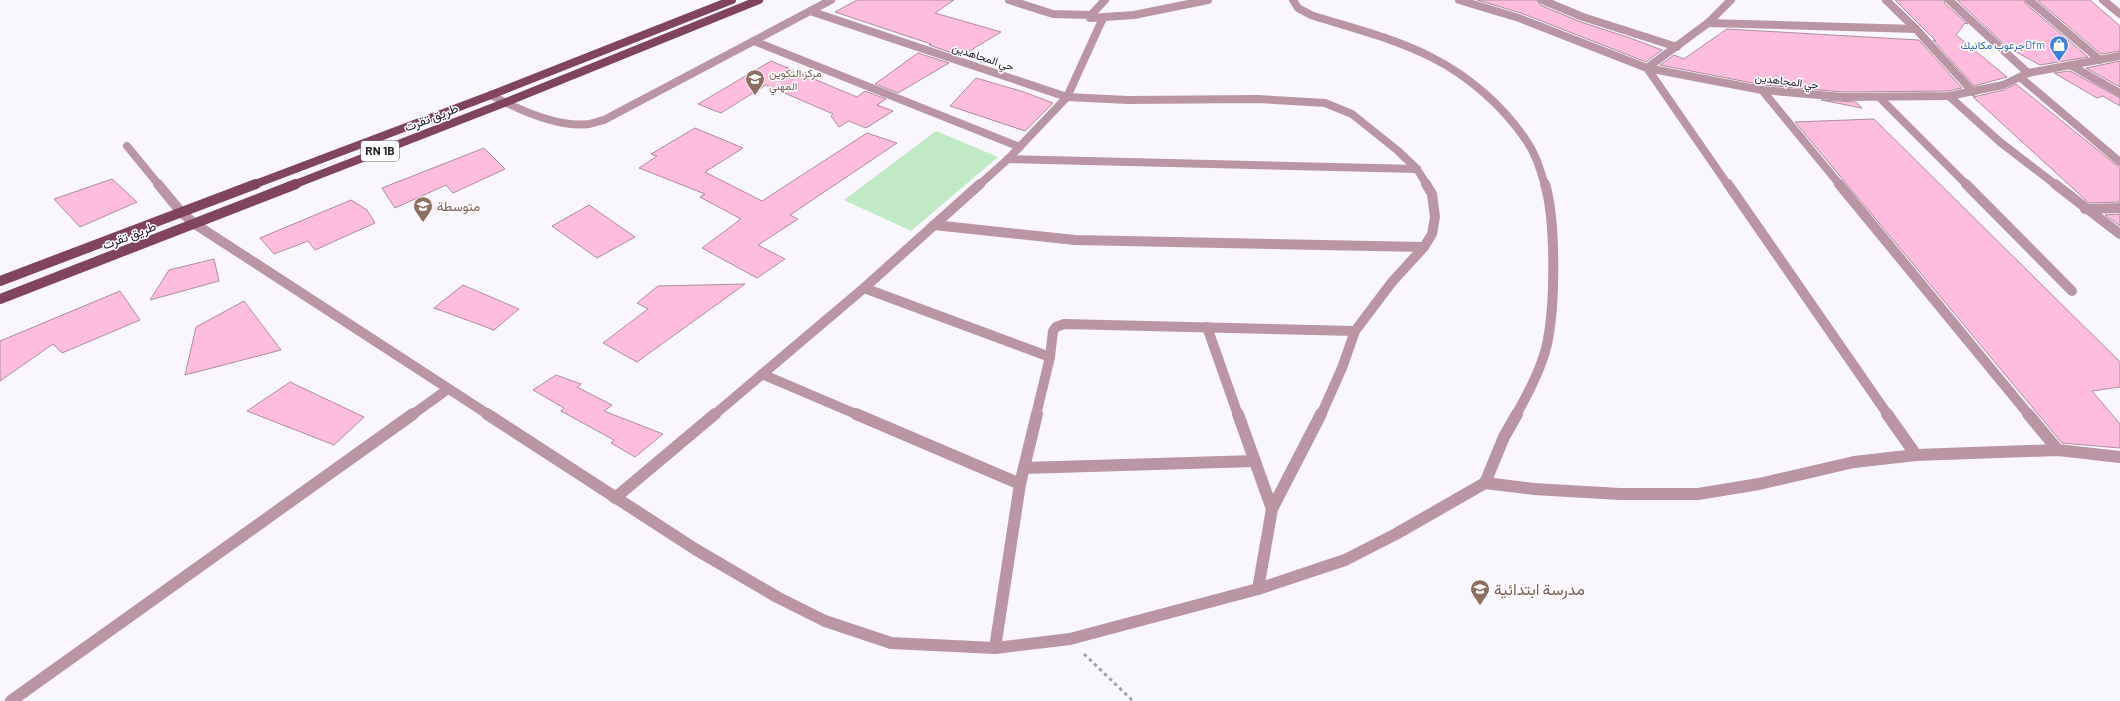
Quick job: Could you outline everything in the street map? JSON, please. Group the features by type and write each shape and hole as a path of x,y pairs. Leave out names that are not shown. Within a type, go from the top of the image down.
{"main road":[{"name":"طريق تقرت","path":"0,281 491,94 732,0"},
{"name":"طريق تقرت","path":"0,299 195,224 759,0"}],"street":[{"path":"491,94 504,102 563,122 588,124 604,120 630,108 831,0"},
{"path":"1009,0 1053,14 1091,15 1105,0"},
{"path":"1091,15 1090,18 1103,18 1164,9 1208,0"},
{"path":"127,146 181,212 195,224 695,550 777,597 825,621 892,643 995,648 1070,639 1258,589 1345,560 1396,534 1484,483 1504,437 1529,392 1548,340 1552,298 1552,242 1548,194 1539,165 1527,141 1506,115 1482,91 1457,72 1400,44 1311,15 1298,8 1293,0"},
{"name":"حي المجاهدين","path":"1459,0 1519,18 1647,68 1762,90 1809,96 1880,98 1949,96 1973,92 2024,75 2120,56"},
{"path":"1542,0 1583,17 1677,47"},
{"path":"1731,0 1708,23 1647,68 1916,455"},
{"path":"1886,0 1916,29 1973,92"},
{"path":"1948,0 2024,75 2120,162"},
{"path":"2029,0 2100,60"},
{"path":"2103,0 2120,14"},
{"name":"حي المجاهدين","path":"810,11 1067,97 1128,100 1258,99 1325,103 1352,114 1397,150 1417,169 1432,194 1435,217 1432,234 1424,246 1392,282 1355,331 1342,368 1320,417 1272,509"},
{"path":"615,498 864,288 1008,159 1067,97 1103,18"},
{"path":"1708,23 1916,29"},
{"path":"754,41 1020,147"},
{"path":"2072,66 2120,93"},
{"path":"1762,90 2058,450"},
{"path":"1949,96 2000,142 2085,209 2120,234"},
{"path":"1880,98 2072,291"},
{"path":"1008,159 1417,169"},
{"path":"2085,209 2120,208"},
{"path":"934,225 1075,240 1424,246"},
{"path":"864,288 1050,357"},
{"path":"995,648 1020,484 1050,357 1053,331 1056,327 1064,324 1355,331"},
{"path":"1207,327 1272,509 1258,589"},
{"path":"762,374 1020,484"},
{"path":"11,701 448,389"},
{"path":"1484,483 1534,489 1620,494 1698,494 1759,484 1854,462 1916,455 2058,450 2120,457"},
{"path":"1024,468 1255,461"}],"path":[{"path":"1070,639 1133,701"}],"green space":[{"path":"936,131 998,157 911,231 844,200"}],"building":[{"path":"857,0 954,0 935,13 1001,32 961,56 929,45 931,44 835,12"},
{"path":"1477,0 1537,0 1540,5 1581,22 1662,50 1646,62 1521,13"},
{"path":"1895,0 1944,0 1945,4 1968,24 1965,23 1956,35 2007,77 1974,86 1933,40 1936,41"},
{"path":"1957,0 2024,0 2026,4 2088,57 2040,65 2007,47"},
{"path":"2037,0 2090,0 2120,26 2120,51 2101,54"},
{"path":"1727,29 1919,40 1962,88 1948,91 1843,92 1763,85 1660,65 1674,55 1684,59"},
{"path":"918,53 949,63 898,93 875,84"},
{"path":"771,61 857,97 865,91 886,99 877,105 893,111 866,128 849,121 839,127 831,116 833,114 766,85 721,113 698,104"},
{"path":"2120,61 2120,87 2086,68 2101,65"},
{"path":"2070,71 2120,98 2120,106 2103,96 2097,98 2054,73"},
{"path":"976,78 1024,92 1053,103 1025,131 950,106"},
{"path":"2016,84 2120,168 2120,202 2089,203 1973,97 2004,90"},
{"path":"1821,100 1856,102 1862,108"},
{"path":"1874,119 2120,362 2120,387 2092,391 2120,424 2120,448 2062,443 1795,122"},
{"path":"695,128 743,148 705,172 762,201 867,133 897,143 790,215 798,219 758,245 785,259 757,278 702,248 741,219 700,197 705,194 639,168 657,156 651,154"},
{"path":"484,148 505,169 453,193 446,185 395,208 382,188"},
{"path":"112,179 137,202 80,227 54,199"},
{"path":"351,200 367,210 375,223 315,250 308,241 274,254 260,238"},
{"path":"589,205 635,237 597,258 552,226"},
{"path":"2120,214 2120,226 2105,215"},
{"path":"214,259 219,281 150,300 169,270"},
{"path":"745,284 637,362 603,343 648,309 637,303 658,286"},
{"path":"463,285 519,309 494,330 434,308"},
{"path":"120,291 140,320 62,353 53,344 0,381 0,341"},
{"path":"244,301 281,350 185,375 196,327"},
{"path":"556,375 581,384 577,387 612,405 604,411 663,434 635,457 611,443 614,440 561,411 564,408 533,390"},
{"path":"290,382 364,417 334,445 247,411"}],"place":[{"name":"جرعوب مكانيكDfm","path":"2059,62"},
{"name":"مركز التكوين المهني","path":"755,96"},
{"name":"متوسطة","path":"423,223"},
{"name":"مدرسة ابتدائية","path":"1480,606"}]}
